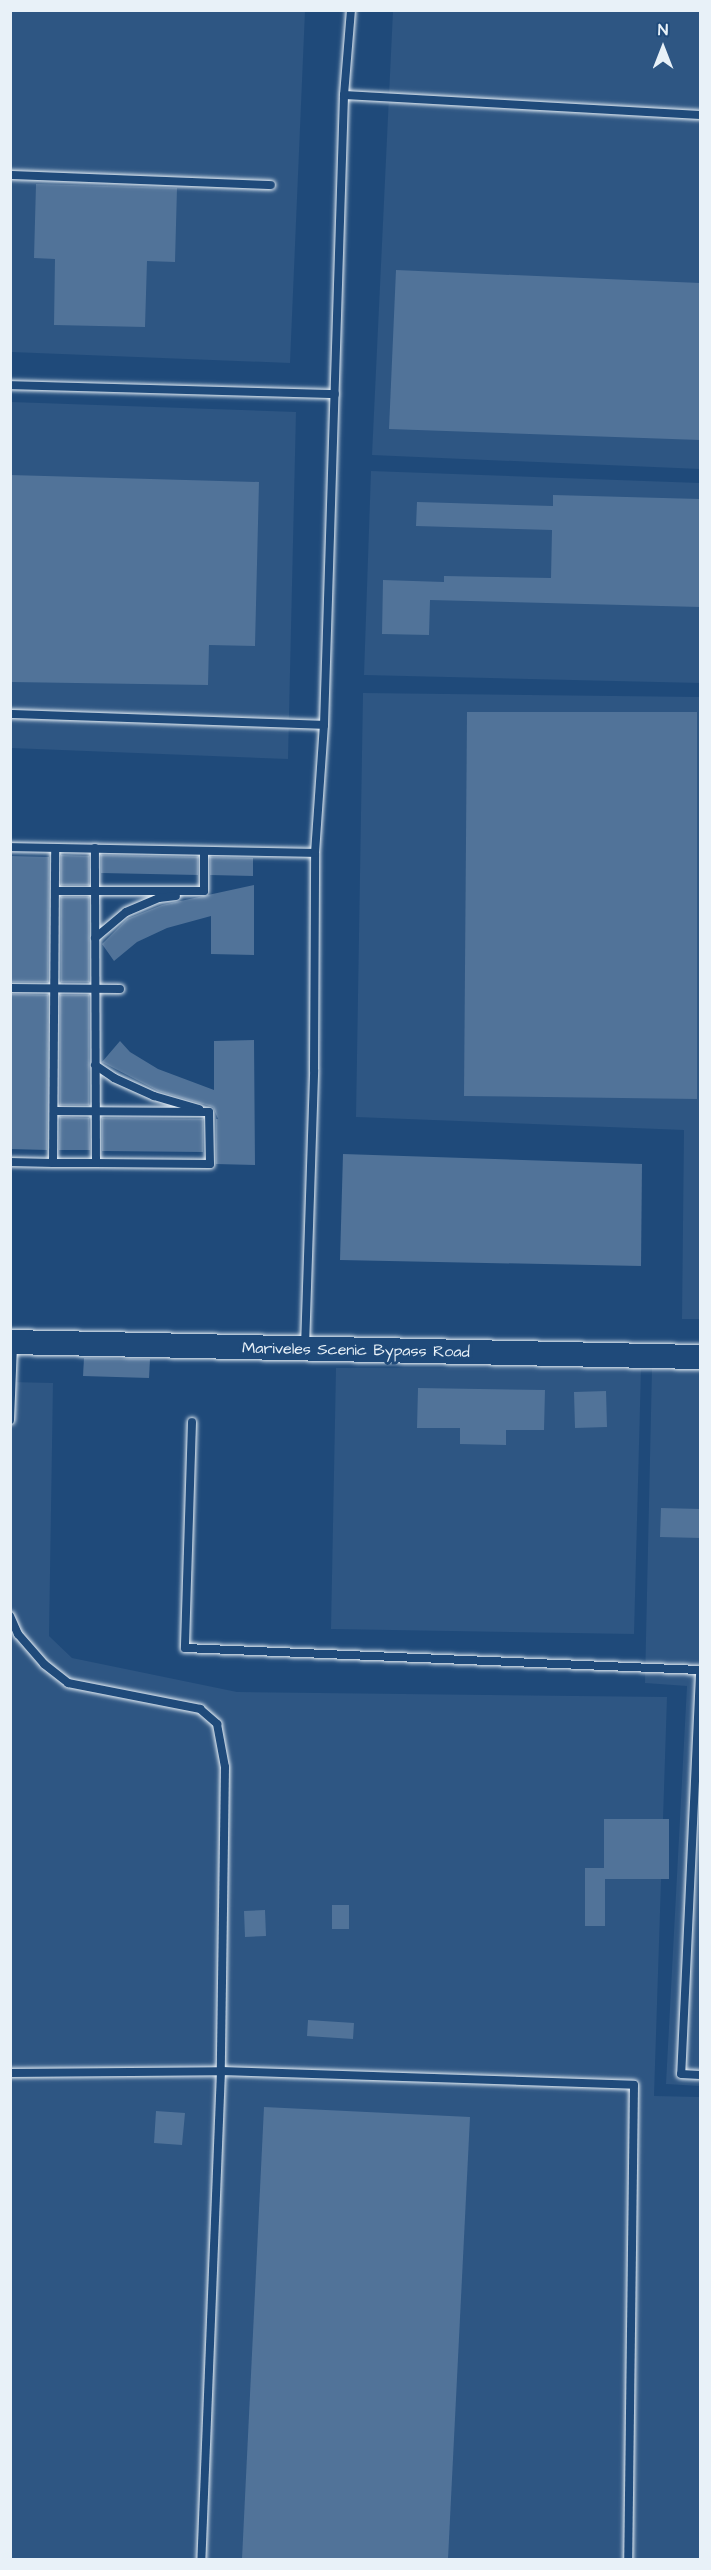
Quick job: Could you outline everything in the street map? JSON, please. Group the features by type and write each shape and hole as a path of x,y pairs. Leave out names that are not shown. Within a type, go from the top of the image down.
{"main road":[{"name":"Mariveles Scenic Bypass Road","path":"12,1342 700,1357"}],"lane":[{"path":"305,1348 314,1070 315,853 324,724 344,94 351,10"},
{"path":"344,94 700,115"},
{"path":"10,175 271,184"},
{"path":"10,385 335,394"},
{"path":"10,714 324,724"},
{"path":"10,847 315,853"},
{"path":"53,1162 55,848"},
{"path":"95,848 96,1163"},
{"path":"204,851 204,891"},
{"path":"55,891 204,891"},
{"path":"95,938 126,912 159,898 204,891"},
{"path":"10,988 120,989"},
{"path":"95,1065 114,1078 154,1096 210,1112"},
{"path":"54,1111 210,1112"},
{"path":"10,1162 210,1164 210,1112"},
{"path":"10,1420 12,1342"},
{"path":"192,1422 185,1648 700,1670"},
{"path":"10,1616 24,1642 44,1664 68,1683 200,1709 217,1724 225,1767 221,2071 201,2559"},
{"path":"700,1675 681,2074 700,2075"},
{"path":"10,2073 221,2071 634,2085 628,2559"}],"shaded area":[{"path":"11,11 305,11 290,363 11,352"},
{"path":"393,11 700,11 700,469 372,455"},
{"path":"11,402 296,412 288,759 11,748"},
{"path":"371,471 700,483 700,683 364,675"},
{"path":"363,693 700,697 700,1319 682,1319 684,1130 356,1117"},
{"path":"336,1368 641,1369 634,1634 331,1629"},
{"path":"652,1368 700,1369 700,2086 666,2084 687,1686 645,1683"},
{"path":"11,1382 53,1383 49,1636 72,1658 237,1692 667,1697 654,2096 700,2097 700,2559 11,2560"}],"building":[{"path":"36,184 177,188 175,262 147,261 145,327 54,325 55,259 34,258"},
{"path":"396,270 700,283 700,440 389,429"},
{"path":"10,475 259,482 255,646 209,645 208,685 10,682"},
{"path":"553,495 700,499 700,607 430,600 429,635 382,634 383,580 444,582 444,576 551,578 552,530 416,526 417,502 553,506"},
{"path":"467,712 697,712 697,1099 464,1096"},
{"path":"61,855 89,856 89,885 61,885"},
{"path":"101,855 198,857 198,875 101,873"},
{"path":"10,856 49,857 48,982 10,982"},
{"path":"210,857 253,858 253,876 210,875"},
{"path":"254,885 254,955 211,954 211,916 167,928 137,942 114,961 102,944 127,919 162,905"},
{"path":"61,897 89,897 89,982 61,982"},
{"path":"10,994 48,995 47,1150 10,1149"},
{"path":"60,995 89,995 89,1105 60,1105"},
{"path":"254,1040 255,1165 216,1164 216,1119 218,1119 213,1107 158,1091 102,1062 120,1041 130,1052 158,1069 214,1090 214,1041"},
{"path":"60,1117 89,1118 90,1150 59,1150"},
{"path":"102,1118 203,1119 203,1152 102,1151"},
{"path":"343,1154 642,1164 641,1266 340,1260"},
{"path":"84,1358 150,1359 149,1378 83,1376"},
{"path":"418,1388 545,1390 544,1430 506,1430 506,1445 460,1444 460,1428 417,1428"},
{"path":"606,1391 607,1427 575,1428 574,1392"},
{"path":"661,1508 700,1509 700,1538 660,1537"},
{"path":"604,1819 669,1819 669,1879 605,1879 605,1926 585,1926 585,1868 604,1868"},
{"path":"332,1905 349,1905 349,1929 332,1929"},
{"path":"265,1910 266,1936 245,1937 244,1911"},
{"path":"308,2020 354,2023 353,2039 307,2036"},
{"path":"264,2107 470,2117 448,2559 242,2559"},
{"path":"156,2111 185,2113 182,2145 154,2143"}]}
